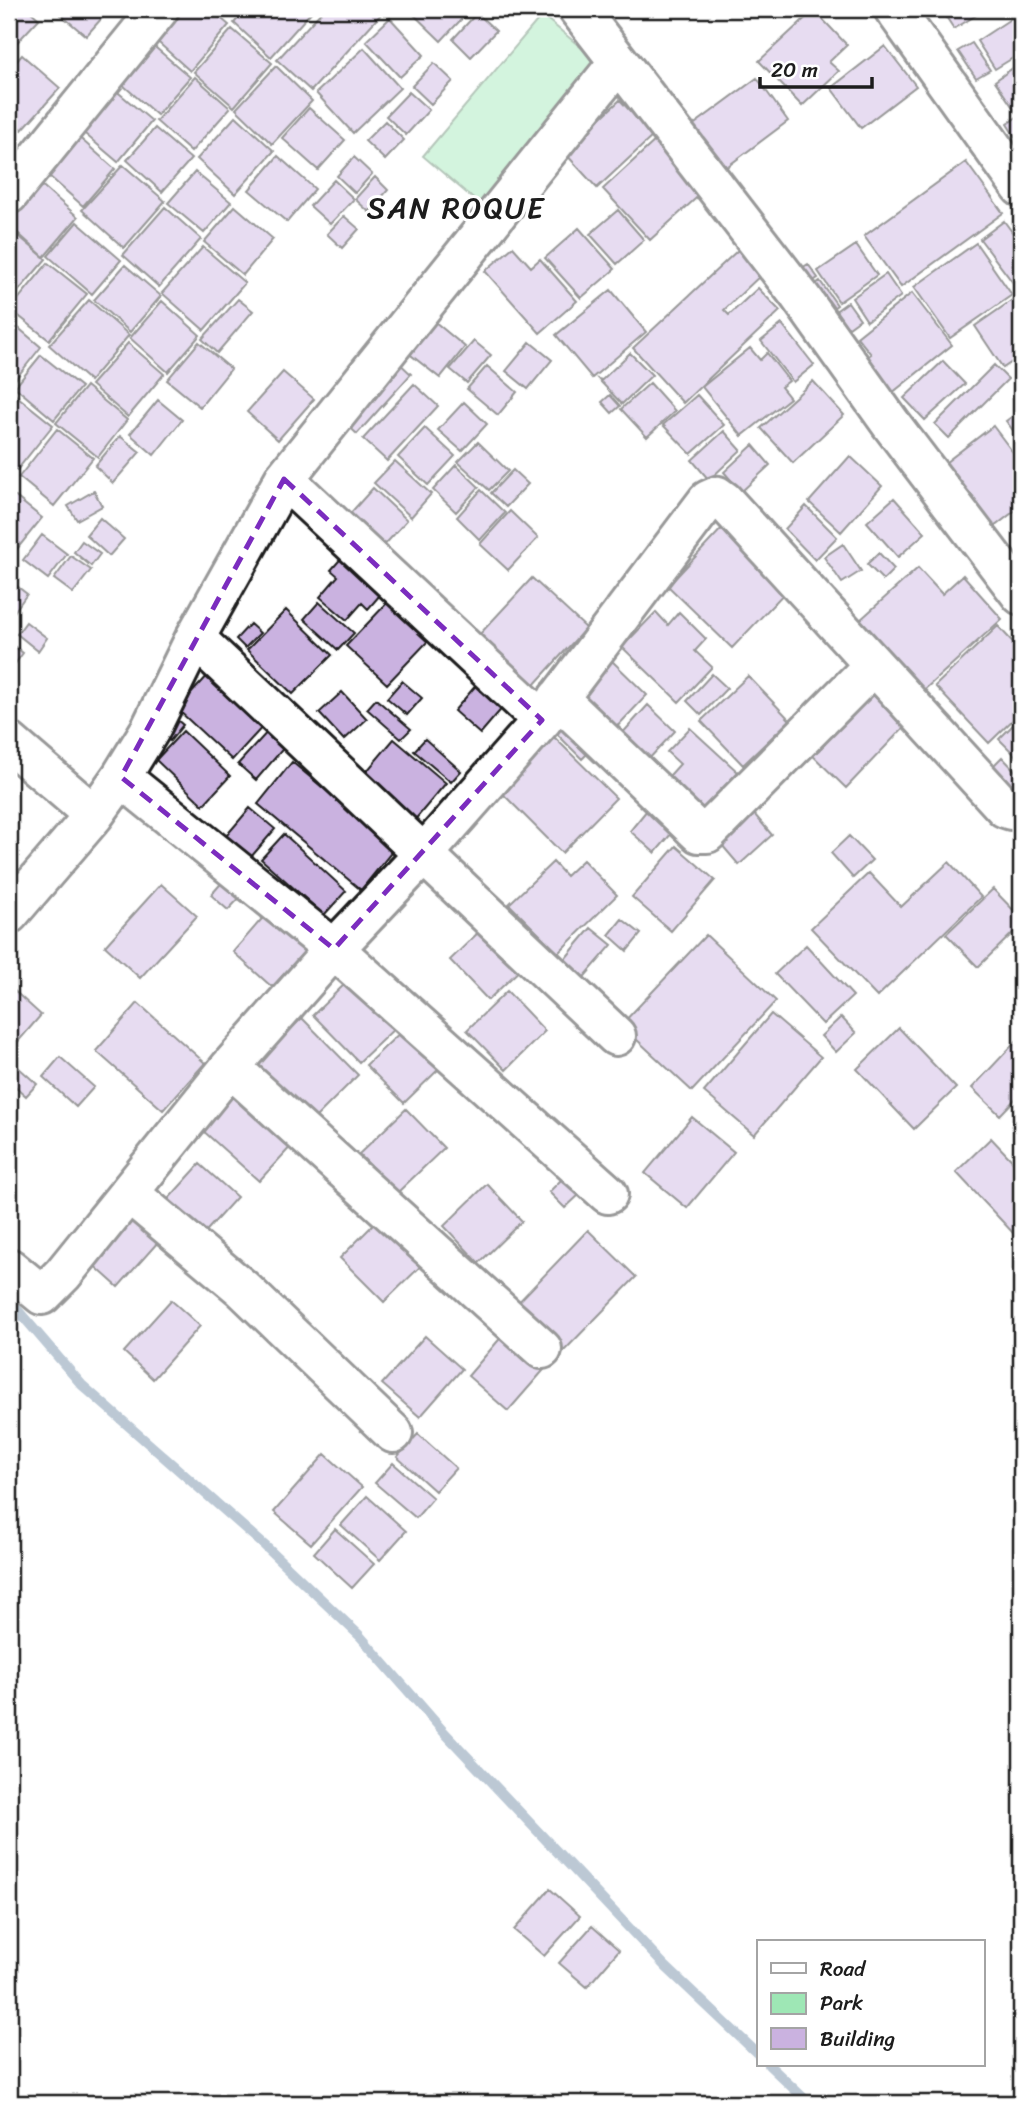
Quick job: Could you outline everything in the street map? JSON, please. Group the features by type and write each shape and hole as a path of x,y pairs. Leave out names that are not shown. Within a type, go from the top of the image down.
{"street":[{"path":"9,194 159,9"},
{"path":"578,9 799,295 891,424 1021,595"},
{"path":"894,9 1021,187"},
{"path":"9,914 93,815 121,777 150,730 195,638 284,479 618,63"},
{"path":"284,479 550,709 699,833 707,833 874,665"},
{"path":"9,1268 42,1295 129,1193 230,1067 334,949 424,855 550,709 708,500 717,496 724,501 1005,808 1011,810 1021,804"},
{"path":"195,638 616,1036"},
{"path":"9,742 93,815"},
{"path":"121,777 334,949 608,1194"},
{"path":"230,1067 542,1349"},
{"path":"129,1193 242,1288 393,1433"}],"highlighted area":[{"path":"284,479 542,720 334,949 121,777"}],"green space":[{"path":"542,15 608,70 489,212 423,156"}],"building":[{"path":"9,9 28,9 39,19 9,51"},
{"path":"54,9 110,9 86,36"},
{"path":"173,9 210,9 229,25 190,71 150,35"},
{"path":"247,9 314,9 271,57 234,23"},
{"path":"324,9 384,11 311,91 277,60"},
{"path":"408,9 471,9 441,41"},
{"path":"941,9 986,9 954,29"},
{"path":"814,10 847,45 829,62 839,71 802,106 759,61"},
{"path":"1021,12 1021,53 995,69 977,41"},
{"path":"477,13 496,31 471,57 453,39"},
{"path":"390,18 424,55 400,77 366,41"},
{"path":"232,29 272,63 234,107 194,72"},
{"path":"149,42 190,77 157,115 116,79"},
{"path":"972,43 990,70 976,78 958,51"},
{"path":"885,46 916,86 861,128 831,88"},
{"path":"364,48 400,88 353,133 316,93"},
{"path":"22,55 60,88 22,130 9,118 9,70"},
{"path":"1021,62 1021,108 1016,112 995,81"},
{"path":"434,63 453,81 431,104 412,86"},
{"path":"276,66 312,101 272,144 236,109"},
{"path":"195,77 230,108 191,152 156,121"},
{"path":"757,78 788,121 724,169 692,126"},
{"path":"113,88 152,121 118,162 79,129"},
{"path":"409,92 429,110 406,135 386,116"},
{"path":"620,100 653,136 597,188 564,152"},
{"path":"309,108 345,140 318,170 282,138"},
{"path":"1021,114 1021,146 1007,124"},
{"path":"236,116 274,151 235,194 197,159"},
{"path":"385,121 404,140 385,160 365,141"},
{"path":"155,128 191,159 162,192 127,160"},
{"path":"74,133 115,169 83,206 41,169"},
{"path":"657,139 704,191 650,240 603,189"},
{"path":"278,156 315,189 287,222 249,190"},
{"path":"354,157 372,174 355,193 337,176"},
{"path":"966,162 1003,213 901,287 864,236"},
{"path":"123,165 165,201 124,248 82,210"},
{"path":"195,172 231,202 204,233 168,203"},
{"path":"375,177 388,190 369,212 355,199"},
{"path":"334,180 354,199 330,224 310,206"},
{"path":"37,181 78,217 44,257 9,225 9,214"},
{"path":"235,206 273,239 243,275 204,242"},
{"path":"165,207 201,239 159,287 123,255"},
{"path":"618,210 644,240 617,264 590,234"},
{"path":"344,216 359,229 342,248 327,234"},
{"path":"1004,221 1021,244 1021,279 1014,284 980,239"},
{"path":"77,222 121,260 92,294 48,256"},
{"path":"9,228 46,259 9,302"},
{"path":"579,228 615,269 581,298 545,258"},
{"path":"976,243 1012,295 950,338 914,287"},
{"path":"856,245 877,275 839,302 818,271"},
{"path":"203,247 245,283 204,330 162,293"},
{"path":"513,247 531,267 540,259 577,301 540,333 485,271"},
{"path":"738,250 761,275 724,310 729,315 758,288 780,311 683,403 633,348"},
{"path":"48,263 87,294 49,340 10,309"},
{"path":"808,264 818,278 801,289 791,275"},
{"path":"125,265 161,296 130,332 94,300"},
{"path":"886,274 901,296 867,321 852,298"},
{"path":"820,281 837,305 819,318 803,294"},
{"path":"611,290 646,332 592,378 556,335"},
{"path":"912,293 952,345 887,397 859,363 871,354 857,337"},
{"path":"1021,294 1021,356 1003,368 975,326"},
{"path":"238,299 253,311 217,353 202,339"},
{"path":"89,300 129,335 90,381 49,345"},
{"path":"162,301 200,335 168,372 130,338"},
{"path":"848,302 860,319 838,335 826,318"},
{"path":"428,316 465,347 440,378 402,348"},
{"path":"9,320 41,347 13,382 9,379"},
{"path":"782,324 814,365 793,382 761,341"},
{"path":"474,341 491,355 467,383 450,369"},
{"path":"199,342 231,369 200,407 167,380"},
{"path":"530,342 552,360 528,389 506,371"},
{"path":"128,343 164,374 128,417 91,385"},
{"path":"750,348 760,360 767,353 789,381 781,387 790,398 742,436 702,387"},
{"path":"630,353 652,375 622,404 598,379 602,380"},
{"path":"41,355 81,387 54,420 15,387"},
{"path":"394,358 411,374 357,434 340,418"},
{"path":"943,361 965,384 925,420 904,398"},
{"path":"994,365 1008,379 949,438 935,424"},
{"path":"487,366 517,392 498,415 467,389"},
{"path":"283,372 314,399 278,440 247,412"},
{"path":"813,381 844,415 793,463 761,428"},
{"path":"650,383 675,411 647,437 621,409"},
{"path":"414,384 438,406 387,461 363,439"},
{"path":"86,386 127,420 98,457 56,423"},
{"path":"13,393 53,425 17,470 9,464 9,399"},
{"path":"610,395 620,406 612,413 602,402"},
{"path":"697,395 724,425 691,454 663,425"},
{"path":"158,400 182,420 154,455 130,434"},
{"path":"464,402 487,424 462,451 438,430"},
{"path":"1021,410 1021,441 1006,421"},
{"path":"993,426 1021,463 1021,506 990,530 941,466"},
{"path":"425,428 455,456 428,485 398,457"},
{"path":"57,429 93,458 54,506 19,477"},
{"path":"724,431 741,450 709,480 692,460"},
{"path":"120,436 140,452 113,483 95,466"},
{"path":"478,442 508,471 489,490 458,462"},
{"path":"753,445 770,465 741,492 724,472"},
{"path":"850,456 882,486 841,532 809,502"},
{"path":"395,461 431,494 411,517 374,483"},
{"path":"456,465 479,487 456,512 433,490"},
{"path":"513,470 528,484 506,507 491,493"},
{"path":"373,488 407,520 381,549 347,517"},
{"path":"481,490 505,513 480,540 457,517"},
{"path":"94,491 102,506 77,520 68,506"},
{"path":"12,494 42,518 17,549 9,542 9,498"},
{"path":"894,498 925,533 898,557 867,522"},
{"path":"806,506 837,537 815,560 785,529"},
{"path":"510,511 538,538 508,570 480,544"},
{"path":"100,518 124,539 109,556 86,535"},
{"path":"725,525 789,588 732,648 668,586"},
{"path":"42,535 67,554 48,579 23,560"},
{"path":"82,541 100,554 91,566 74,552"},
{"path":"843,544 861,571 842,583 824,557"},
{"path":"352,546 392,581 368,609 362,603 347,620 320,597 338,576 331,570"},
{"path":"879,553 894,569 883,580 867,564"},
{"path":"71,556 91,570 73,593 54,579"},
{"path":"918,568 942,594 963,575 1002,619 914,699 850,629"},
{"path":"532,578 586,628 533,686 479,635"},
{"path":"9,580 27,594 9,619"},
{"path":"319,602 354,633 338,650 304,619"},
{"path":"388,602 429,640 387,684 346,646"},
{"path":"286,610 332,655 293,694 247,650"},
{"path":"656,612 668,625 679,612 706,639 695,651 712,667 679,702 622,647"},
{"path":"26,622 47,638 38,651 17,634"},
{"path":"250,624 260,633 245,648 236,639"},
{"path":"998,626 1021,651 1021,712 989,743 935,686"},
{"path":"9,642 23,653 9,672"},
{"path":"607,656 647,695 611,733 571,695"},
{"path":"210,673 265,724 232,760 177,709"},
{"path":"712,674 727,688 701,715 687,701"},
{"path":"484,676 510,699 480,734 454,711"},
{"path":"748,676 790,720 743,765 701,721"},
{"path":"402,681 422,698 407,715 387,698"},
{"path":"862,684 905,726 846,788 804,747"},
{"path":"342,692 367,719 344,740 319,713"},
{"path":"376,699 411,729 401,739 367,709"},
{"path":"648,705 675,731 646,762 619,737"},
{"path":"567,713 598,743 582,759 552,729"},
{"path":"1021,717 1021,761 999,739"},
{"path":"176,719 183,725 170,741 162,735"},
{"path":"690,728 738,772 696,817 661,785 680,764 667,752"},
{"path":"270,729 287,744 256,780 238,764"},
{"path":"183,731 230,776 203,805 156,760"},
{"path":"552,735 616,798 562,853 498,789"},
{"path":"394,739 446,783 408,828 356,784"},
{"path":"425,739 461,771 451,782 414,751"},
{"path":"1002,757 1021,777 1021,794 984,775"},
{"path":"292,762 395,848 361,890 258,804"},
{"path":"651,805 677,827 655,853 630,831"},
{"path":"250,808 275,829 251,857 226,836"},
{"path":"749,808 772,835 739,865 716,838"},
{"path":"284,834 346,891 324,915 261,859"},
{"path":"849,836 872,860 853,878 831,853"},
{"path":"676,846 715,880 671,931 632,897"},
{"path":"583,860 617,895 558,953 509,904 553,862 566,876"},
{"path":"949,862 981,897 877,997 811,928 869,873 901,907"},
{"path":"232,871 250,887 228,910 211,895"},
{"path":"161,884 197,916 140,978 105,946"},
{"path":"993,889 1021,918 1021,925 978,967 946,934"},
{"path":"267,913 307,949 272,987 233,952"},
{"path":"622,919 641,934 627,951 609,935"},
{"path":"485,926 524,966 488,1000 450,960"},
{"path":"591,928 612,945 579,983 559,966"},
{"path":"706,935 776,1001 692,1091 621,1025"},
{"path":"806,945 853,996 823,1024 775,974"},
{"path":"351,978 397,1026 359,1062 313,1015"},
{"path":"9,986 41,1015 9,1052"},
{"path":"507,991 545,1031 506,1070 467,1030"},
{"path":"138,1003 205,1063 163,1110 96,1051"},
{"path":"771,1014 821,1057 754,1135 704,1092"},
{"path":"841,1017 856,1033 836,1052 821,1036"},
{"path":"302,1018 358,1075 304,1129 247,1072"},
{"path":"406,1027 443,1065 404,1103 366,1065"},
{"path":"899,1028 956,1088 914,1129 857,1069"},
{"path":"1021,1036 1021,1093 1000,1115 972,1088"},
{"path":"60,1057 94,1087 76,1107 43,1077"},
{"path":"9,1059 37,1084 26,1096 9,1081"},
{"path":"238,1089 295,1142 259,1181 201,1129"},
{"path":"406,1109 444,1148 397,1193 359,1154"},
{"path":"692,1117 734,1152 687,1208 645,1173"},
{"path":"991,1138 1021,1170 1021,1229 1015,1235 956,1172"},
{"path":"200,1164 237,1197 199,1239 162,1206"},
{"path":"563,1178 579,1195 565,1208 549,1192"},
{"path":"487,1184 522,1221 479,1263 444,1226"},
{"path":"139,1207 167,1232 118,1287 90,1262"},
{"path":"382,1216 426,1261 384,1302 340,1258"},
{"path":"588,1230 636,1277 557,1358 510,1311"},
{"path":"171,1300 200,1326 153,1379 124,1352"},
{"path":"509,1328 549,1364 508,1411 468,1376"},
{"path":"425,1336 462,1369 420,1417 382,1384"},
{"path":"418,1434 456,1468 435,1491 397,1457"},
{"path":"325,1454 362,1487 311,1544 274,1512"},
{"path":"393,1463 433,1498 416,1518 375,1483"},
{"path":"367,1496 406,1531 380,1560 341,1525"},
{"path":"335,1529 374,1564 352,1588 314,1553"},
{"path":"550,1889 580,1916 544,1956 514,1930"},
{"path":"592,1926 619,1950 587,1987 559,1963"}],"waterway":[{"path":"9,1300 82,1385 264,1545 360,1636 443,1731 665,1966 757,2053"},
{"path":"770,2066 809,2103"}],"district":[{"name":"SAN ROQUE","path":"456,208"}]}
